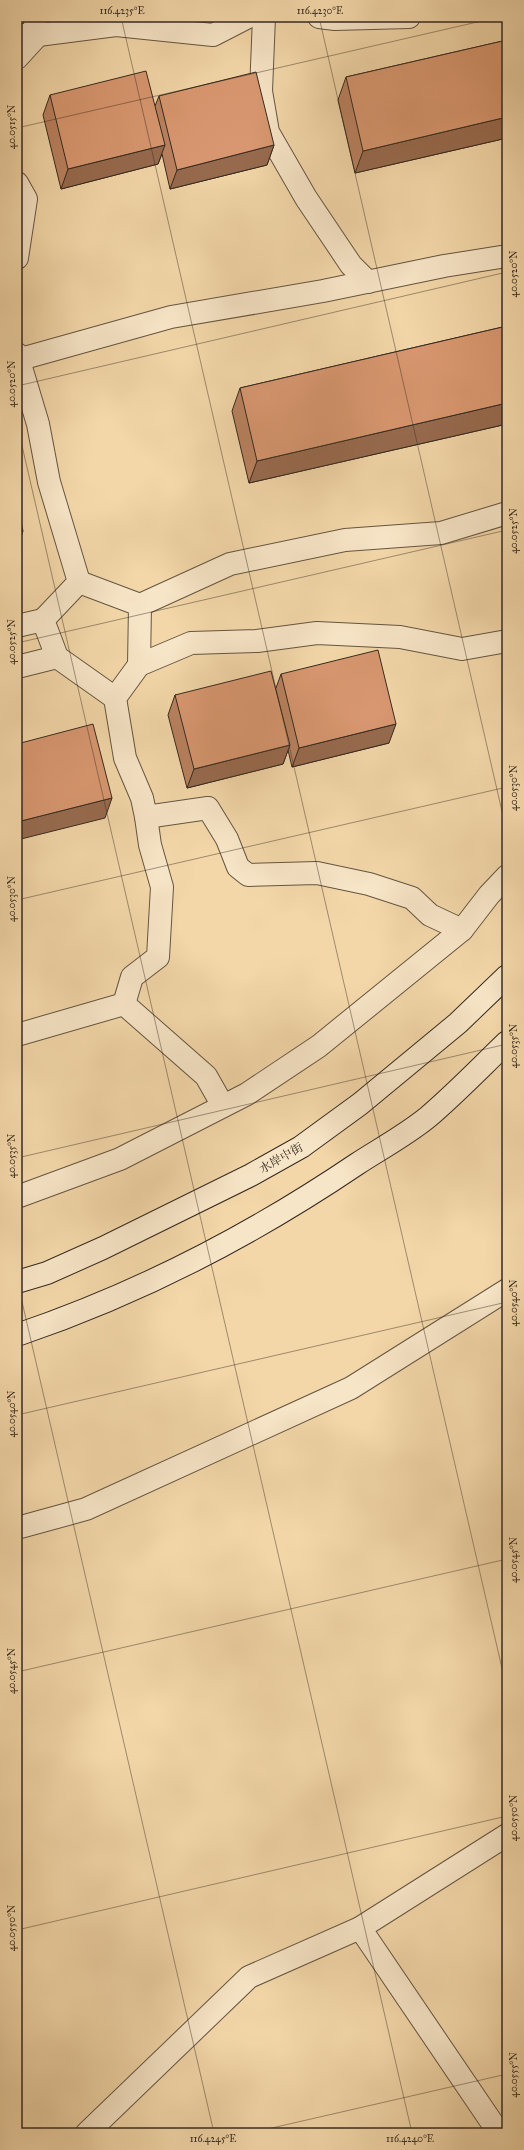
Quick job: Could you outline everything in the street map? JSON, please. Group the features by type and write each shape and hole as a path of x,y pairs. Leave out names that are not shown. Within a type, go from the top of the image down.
{"street":[{"path":"17,35 36,26 116,25 213,35 248,17"},
{"path":"264,17 261,91 268,132 306,198 351,265 368,282"},
{"path":"319,17 335,19 409,17"},
{"path":"17,58 36,26"},
{"path":"17,183 26,199 17,258"},
{"path":"79,582 49,482 38,424 17,358 171,317 368,282 444,266 507,256"},
{"path":"79,582 140,605 230,564 345,540 441,533 507,513"},
{"path":"17,626 43,620 79,582"},
{"path":"139,665 140,605"},
{"path":"43,620 57,657 116,698"},
{"path":"124,1004 132,977 158,957 162,887 150,845 142,798 125,758 116,698 139,665 192,643 258,641 317,633 400,637 462,649 507,641"},
{"path":"17,667 57,657"},
{"path":"146,818 208,808 227,839 238,867 248,875 317,873 369,884 412,898 430,915 462,930"},
{"path":"17,1197 120,1159 247,1094 319,1046 462,930 489,895 507,876"},
{"name":"水岸中街","path":"17,1282 47,1273 103,1248 251,1176 301,1147 360,1104 440,1038 507,976"},
{"path":"17,1035 124,1004"},
{"path":"124,1004 206,1076 223,1106"},
{"path":"17,1335 94,1307 189,1263 227,1244 314,1194 427,1117 507,1042"},
{"path":"17,1528 86,1509 351,1388 507,1290"},
{"path":"87,2133 250,1977 360,1928 507,1836"},
{"path":"360,1928 499,2133"}],"building":[{"path":"507,40 507,117 363,151 346,77"},
{"path":"146,71 165,145 68,169 50,95"},
{"path":"256,72 274,145 177,170 159,96"},
{"path":"507,326 507,403 257,461 240,388"},
{"path":"17,505 23,531 17,532"},
{"path":"378,650 396,724 299,748 281,674"},
{"path":"271,671 290,745 194,769 175,695"},
{"path":"93,724 112,798 17,822 17,744"}]}
